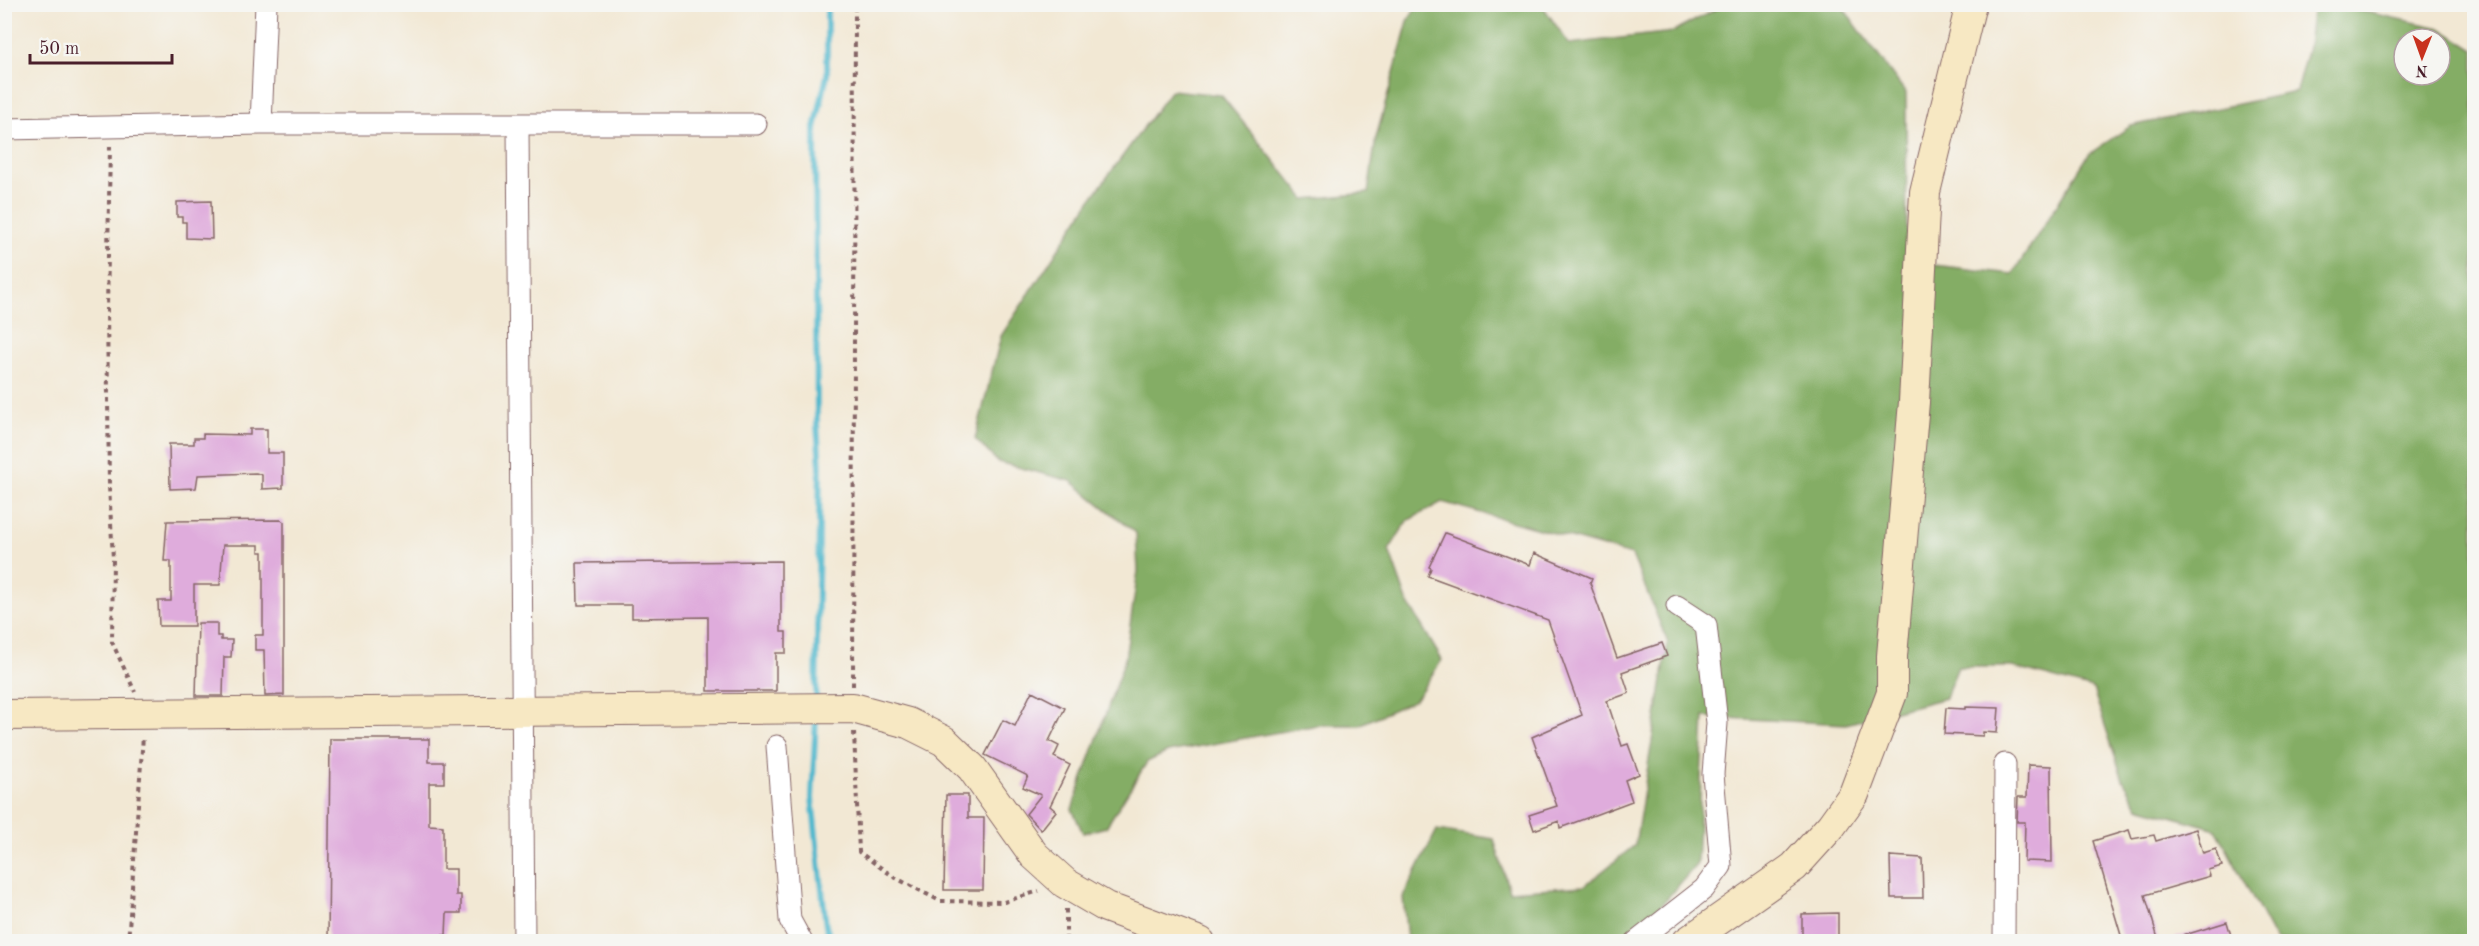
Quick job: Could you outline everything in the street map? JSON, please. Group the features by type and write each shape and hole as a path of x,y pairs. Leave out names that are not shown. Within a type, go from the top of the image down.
{"street":[{"path":"261,124 266,4"},
{"path":"1687,942 1794,867 1831,826 1854,794 1892,693 1892,656 1914,402 1925,192 1971,4"},
{"path":"4,129 261,124 756,124"},
{"path":"518,125 524,942"},
{"path":"1636,942 1704,889 1721,866 1713,774 1717,723 1706,625 1677,606"},
{"path":"4,715 853,708 908,723 944,741 972,768 1034,855 1065,884 1106,907 1200,942"},
{"path":"777,746 790,920 802,942"},
{"path":"2004,942 2005,764"}],"path":[{"path":"855,4 853,708 859,852 894,877 940,902 1004,902 1065,884"},
{"path":"110,128 107,309 109,486 113,559 112,642 145,714 128,942"}],"green space":[{"path":"1417,5 1542,5 1569,44 1673,32 1724,5 1841,5 1906,93 1907,262 2013,274 2089,154 2131,126 2296,92 2308,47 2313,5 2334,5 2435,27 2392,27 2392,87 2452,87 2452,36 2474,50 2474,941 2276,941 2216,829 2139,807 2123,780 2093,689 2012,667 1958,667 1945,698 1846,724 1704,717 1697,864 1630,941 1407,941 1403,897 1437,830 1494,839 1509,891 1584,886 1635,845 1668,643 1632,555 1442,502 1407,521 1389,550 1407,601 1442,660 1415,700 1359,725 1318,725 1168,752 1147,762 1106,827 1083,833 1072,809 1125,659 1138,571 1136,533 1071,481 998,462 975,439 1001,336 1094,195 1171,90 1221,95 1305,199 1368,193 1376,138 1408,21"}],"building":[{"path":"211,201 212,239 186,238 186,222 182,222 182,217 177,217 177,202"},
{"path":"250,429 267,429 267,453 283,453 283,488 262,489 262,475 256,473 198,475 196,488 170,489 169,444 194,444 194,438 203,438 203,434 250,435"},
{"path":"281,520 284,522 284,695 265,696 264,650 255,650 255,635 263,635 263,552 259,552 259,545 223,545 220,585 194,585 194,626 159,626 158,601 171,601 171,561 164,561 167,521"},
{"path":"1445,533 1530,565 1534,553 1592,578 1590,583 1617,658 1662,643 1667,656 1622,672 1629,693 1607,701 1622,746 1628,744 1639,774 1625,780 1632,801 1560,828 1559,821 1534,830 1529,815 1557,806 1532,737 1582,715 1548,620 1428,576 1431,568 1429,567"},
{"path":"781,561 781,632 786,632 786,653 776,653 776,691 708,691 708,617 632,618 632,605 578,605 577,563"},
{"path":"198,623 217,623 217,636 221,636 221,640 232,640 231,657 224,657 223,696 196,696"},
{"path":"1032,691 1065,708 1049,741 1059,746 1054,757 1070,765 1050,806 1056,811 1041,830 1026,814 1041,795 1023,787 1028,776 985,755 1003,720 1015,726"},
{"path":"1965,707 1999,708 1997,733 1983,732 1983,736 1944,734 1946,708 1965,709"},
{"path":"330,739 429,739 429,762 444,762 444,783 429,783 429,825 443,826 443,869 456,869 456,895 461,895 461,913 447,913 446,935 432,935 432,942 328,942"},
{"path":"2028,765 2051,766 2052,862 2024,861 2025,822 2017,822 2018,797 2027,797"},
{"path":"946,795 968,795 968,818 984,818 983,890 944,890"},
{"path":"2196,829 2203,853 2216,849 2222,866 2208,870 2210,876 2145,895 2159,942 2123,942 2093,841 2129,830 2132,839 2154,835 2156,841"},
{"path":"1890,856 1922,858 1923,898 1891,898"},
{"path":"1838,913 1838,942 1802,942 1802,914"},
{"path":"2227,922 2233,942 2176,942 2175,938"}],"waterway":[{"path":"816,701 820,466 817,424 815,128 827,75 827,4"},
{"path":"816,717 812,798 826,926 831,942"}]}
